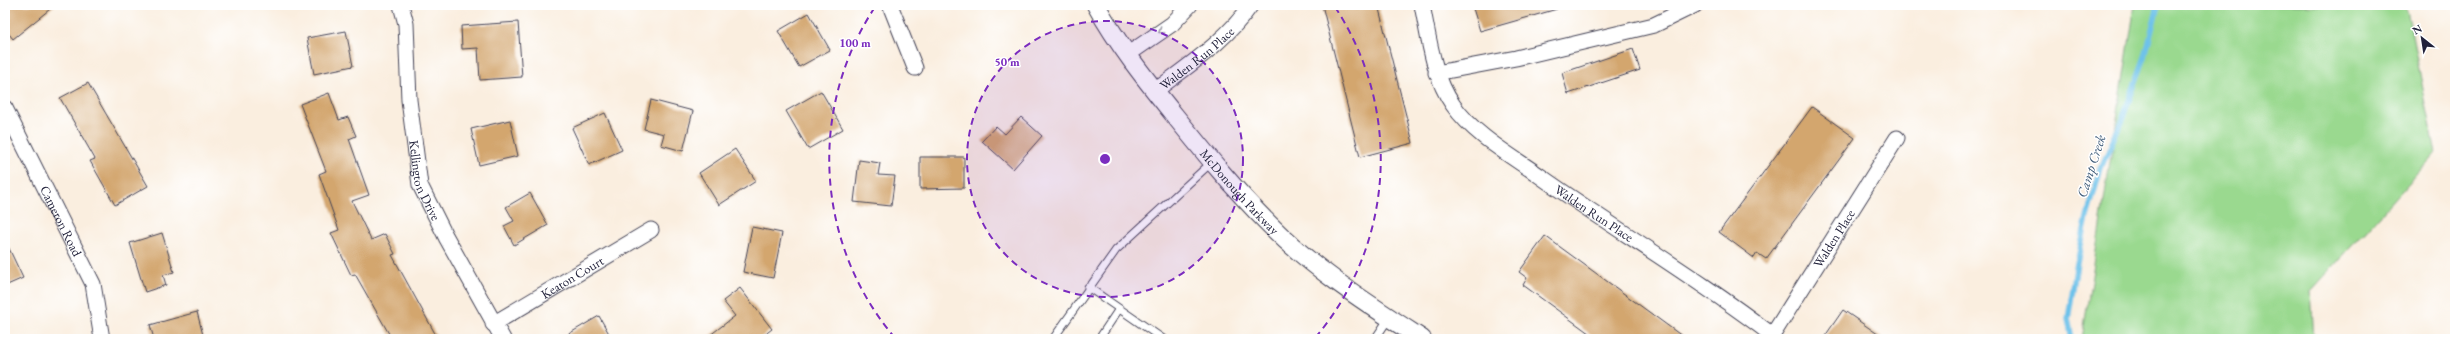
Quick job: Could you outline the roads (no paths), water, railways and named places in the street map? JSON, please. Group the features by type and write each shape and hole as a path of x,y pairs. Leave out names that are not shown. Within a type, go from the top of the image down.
{"street":[{"name":"Kellington Drive","path":"401,5 406,24 409,100 420,185 493,324 503,339"},
{"path":"890,5 915,68"},
{"name":"McDonough Parkway","path":"1096,5 1127,55 1155,91 1212,162 1268,224 1305,257 1389,318 1422,339"},
{"path":"1127,55 1172,24 1190,5"},
{"name":"Walden Run Place","path":"1155,91 1220,42 1238,24 1252,5"},
{"name":"Walden Run Place","path":"1422,5 1436,73 1454,106 1480,133 1603,220 1742,311 1771,337"},
{"path":"1436,73 1516,58 1654,25 1695,5"},
{"name":"Cameron Road","path":"5,108 93,284 102,339"},
{"name":"Walden Place","path":"1771,337 1897,138"},
{"name":"Keaton Court","path":"493,324 651,230"}],"lane":[{"path":"1053,339 1088,287 1116,250 1212,162"},
{"path":"1088,287 1163,339"},
{"path":"1099,339 1119,309"},
{"path":"1375,339 1389,318"}],"waterway":[{"name":"Camp Creek","path":"2072,339 2068,319 2077,263 2087,217 2101,168 2121,122 2145,57 2158,5"}]}
